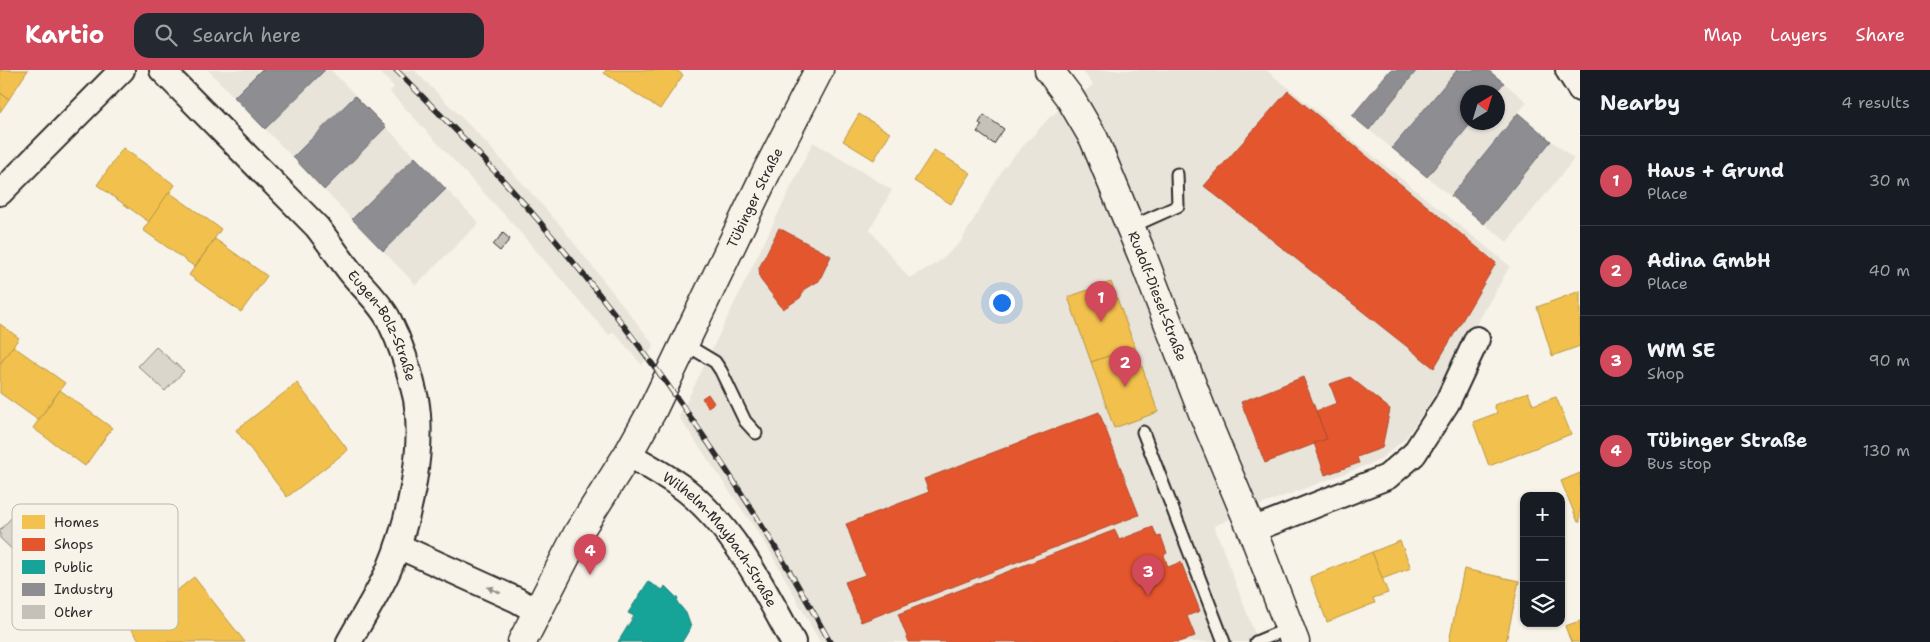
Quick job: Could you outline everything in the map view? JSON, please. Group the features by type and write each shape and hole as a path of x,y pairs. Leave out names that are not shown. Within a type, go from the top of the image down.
{"main road":[{"name":"Tübinger Straße","path":"522,642 578,533 628,454 652,411 766,172 819,70"},
{"name":"Rudolf-Diesel-Straße","path":"1049,70 1070,98 1094,139 1131,227 1203,413 1293,635"}],"street":[{"path":"0,192 122,70"},
{"name":"Eugen-Bolz-Straße","path":"162,70 317,227 388,318 406,362 416,400 418,436 416,479 398,546 388,571 349,642"},
{"path":"1568,70 1580,88"},
{"path":"1252,530 1387,477 1414,454 1442,410 1477,339"},
{"name":"Wilhelm-Maybach-Straße","path":"628,454 687,491 711,514 747,562 793,642"},
{"path":"398,546 517,600 538,612"}],"lane":[{"path":"1131,227 1178,206 1177,174"},
{"path":"685,344 715,362 745,421 756,433"},
{"path":"1143,432 1224,642"},
{"path":"1256,642 1293,635"}],"shaded area":[{"path":"208,70 331,70 479,223 416,285"},
{"path":"378,70 414,70 479,135 560,225 654,345 642,365 614,332 609,335 512,223 390,92 394,87"},
{"path":"1082,70 1266,70 1510,266 1445,379 1405,439 1378,461 1263,504 1214,526 1258,642 820,642 767,546 679,417 813,142 892,190 870,230 909,278 937,263 960,243 1004,167 1050,117 1093,85"},
{"path":"1390,70 1488,70 1527,102 1518,113 1574,159 1507,242 1352,116"},
{"path":"156,347 184,371 165,391 138,366"},
{"path":"12,517 12,549 0,538 0,530"}],"building: Homes":[{"path":"0,70 28,70 9,99 0,93"},
{"path":"606,70 676,70 683,75 660,109 604,73"},
{"path":"0,93 9,99 0,112"},
{"path":"859,114 890,133 874,160 843,141"},
{"path":"123,148 175,185 149,222 97,185"},
{"path":"934,150 971,173 951,204 914,181"},
{"path":"169,192 221,229 195,267 143,230"},
{"path":"215,239 267,276 241,312 189,275"},
{"path":"1111,282 1135,347 1091,362 1068,297"},
{"path":"1580,291 1580,346 1552,356 1537,307"},
{"path":"0,324 19,338 0,364"},
{"path":"13,346 65,383 38,420 0,393 0,364"},
{"path":"1135,347 1158,412 1114,428 1091,362"},
{"path":"297,383 348,450 287,497 236,430"},
{"path":"60,390 112,428 85,466 33,428"},
{"path":"1528,392 1533,405 1556,397 1571,434 1489,466 1473,422 1497,413 1494,405"},
{"path":"1580,473 1580,522 1578,522 1561,481"},
{"path":"1400,541 1411,568 1382,579 1372,552"},
{"path":"1372,552 1388,593 1373,598 1375,603 1327,622 1310,577"},
{"path":"1464,569 1519,581 1506,642 1449,642"},
{"path":"194,577 245,642 141,642 132,630 178,630 178,590"},
{"path":"1580,621 1580,642 1571,642 1565,626"}],"building: Shops":[{"path":"1288,91 1496,263 1434,368 1204,186"},
{"path":"779,228 831,256 819,281 806,288 800,298 783,309 760,279 759,268"},
{"path":"1303,377 1327,439 1265,463 1241,402"},
{"path":"1350,377 1390,409 1382,448 1357,457 1359,463 1325,475 1314,443 1327,439 1316,411 1337,403 1330,384"},
{"path":"708,394 714,403 708,407 702,398"},
{"path":"1099,412 1139,515 861,622 845,582 865,575 846,524 929,492 924,479"},
{"path":"1153,527 1157,537 1161,536 1167,553 1164,555 1168,567 1181,562 1200,611 1187,616 1195,636 1179,642 909,642 898,614 1115,530 1119,540"}],"building: Public":[{"path":"648,582 663,590 665,586 678,599 677,602 686,613 691,627 682,642 618,642 634,616 628,613"}],"building: Industry":[{"path":"261,70 325,70 265,129 234,97"},
{"path":"1390,70 1417,70 1369,130 1352,116"},
{"path":"1457,70 1488,70 1504,83 1502,85 1460,85 1460,130 1465,130 1427,177 1392,148"},
{"path":"355,96 386,127 324,190 293,157"},
{"path":"1518,113 1551,141 1484,224 1451,196"},
{"path":"415,157 446,189 383,251 352,219"}],"building: Other":[{"path":"984,115 1004,129 994,144 977,132 982,125 979,123"},
{"path":"503,233 510,239 500,251 493,245"}],"railway":[{"path":"396,70 522,201 620,321 731,477 830,642"}],"place":[{"name":"Haus + Grund","path":"1101,322"},
{"name":"Adina GmbH","path":"1125,387"},
{"name":"Tübinger Straße","path":"590,575"},
{"name":"WM SE","path":"1148,596"}]}
